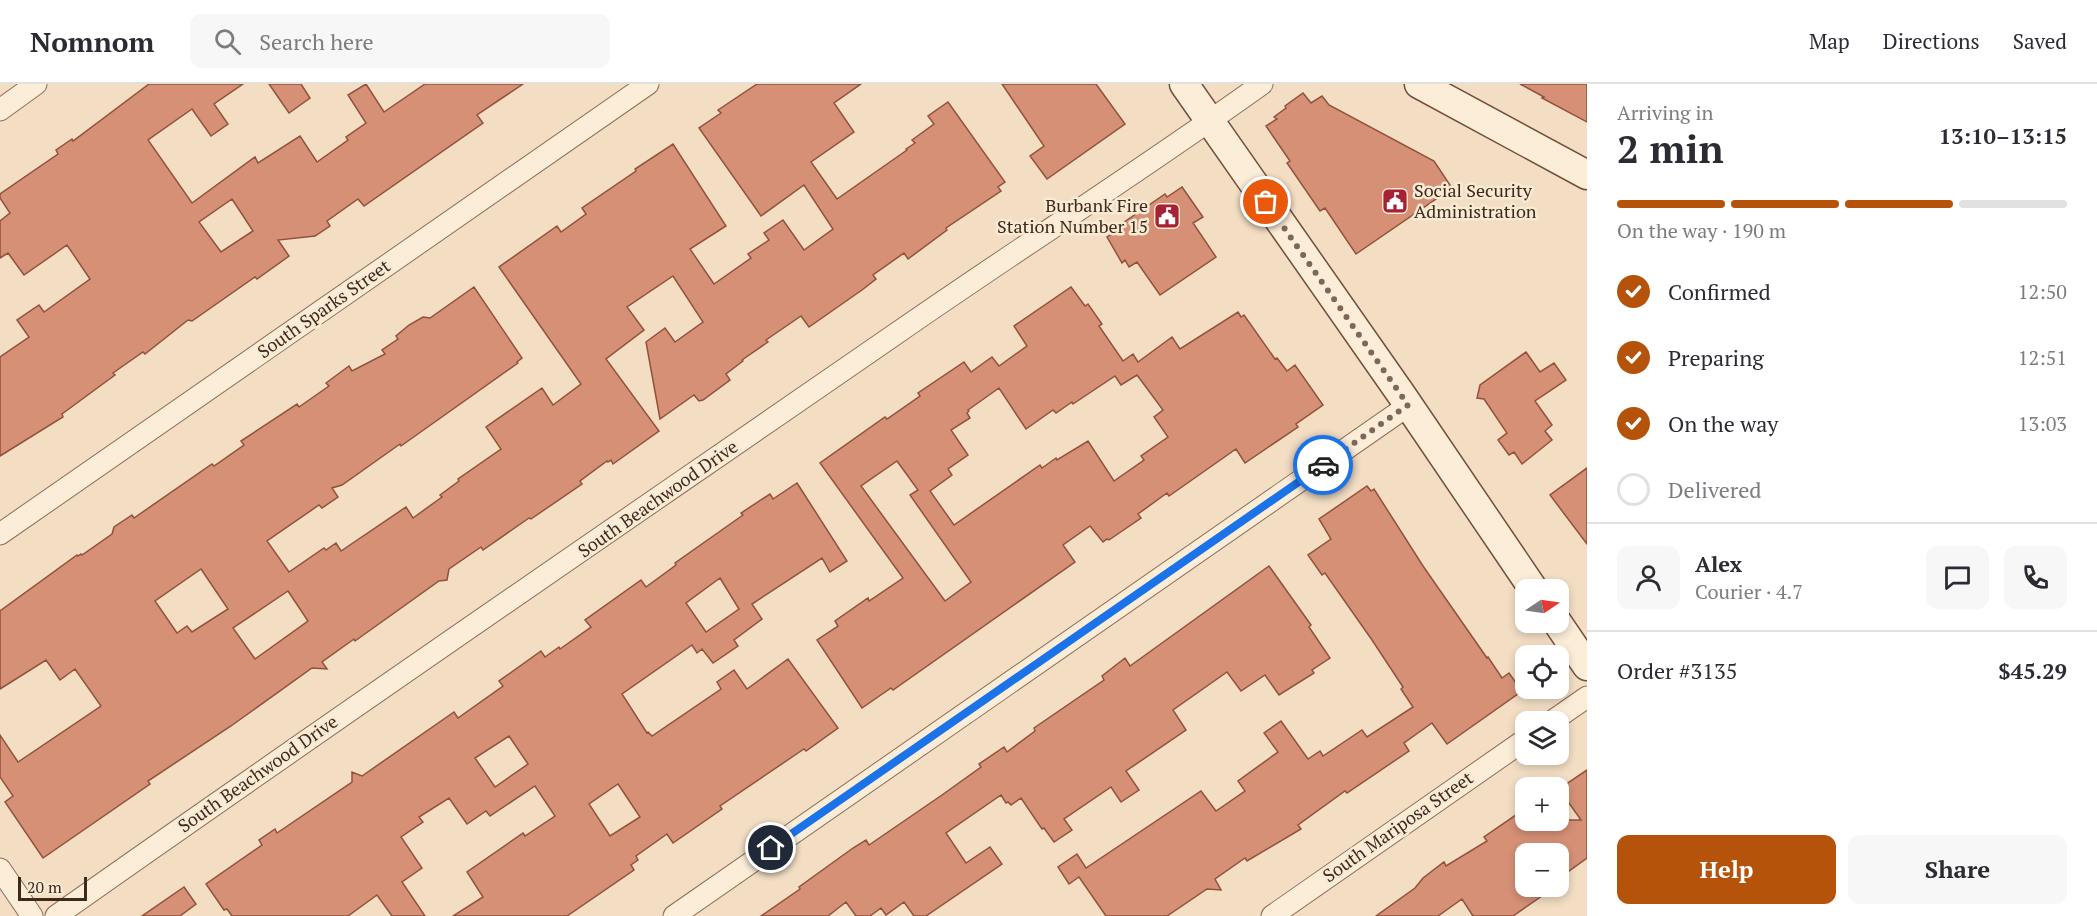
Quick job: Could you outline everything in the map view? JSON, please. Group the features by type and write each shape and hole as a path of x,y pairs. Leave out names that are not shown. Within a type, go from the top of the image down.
{"main road":[{"path":"1184,84 1527,579"},
{"path":"1419,84 1587,175"},
{"path":"1564,633 1587,666"}],"street":[{"path":"0,110 36,84"},
{"name":"South Sparks Street","path":"0,534 648,84"},
{"name":"South Beachwood Drive","path":"57,916 338,718 1262,84"},
{"path":"674,916 1408,405"},
{"path":"1567,711 1587,697"},
{"name":"South Mariposa Street","path":"1272,916 1515,747"},
{"path":"0,869 32,916"}],"building":[{"path":"149,84 243,84 214,104 228,124 211,136 192,109 148,140 192,203 255,157 258,163 300,136 317,162 348,140 346,137 366,123 348,95 366,84 384,112 425,84 523,84 477,115 483,123 364,206 358,199 327,221 330,226 315,236 278,240 289,256 192,321 188,320 145,354 143,352 113,373 115,375 62,414 63,417 0,456 0,357 29,337 17,320 39,305 44,312 90,279 67,245 24,275 8,253 0,258 0,221 10,213 0,198 0,194 58,154 56,150 72,139 73,141","holes":["232,199 253,231 221,252 199,222"]},
{"path":"269,84 301,84 310,98 289,113"},
{"path":"757,84 861,84 834,103 854,132 811,162 837,199 907,150 915,143 912,140 934,124 928,116 948,102 1005,182 998,187 1001,191 946,228 947,230 908,259 904,253 873,275 876,279 862,290 809,327 801,316 766,340 768,342 726,374 730,380 703,400 699,401 694,395 660,419 646,342 665,328 675,342 703,322 673,276 627,307 644,330 606,359 659,431 613,464 611,460 607,461 580,481 582,484 531,519 529,518 483,550 481,547 449,569 447,580 439,581 322,662 327,669 312,668 231,726 148,781 150,784 43,858 5,802 13,796 0,777 0,735 18,762 101,706 75,669 60,680 46,660 0,689 0,611 77,555 82,555 112,534 114,527 132,515 134,518 212,464 214,466 244,445 241,441 297,404 299,407 329,386 326,383 349,366 352,371 385,354 382,350 398,339 396,336 409,325 423,317 430,318 474,287 522,358 518,363 401,446 400,444 342,485 332,488 338,497 322,508 319,505 267,541 289,572 324,548 326,550 336,543 341,551 406,507 413,518 442,497 440,495 459,481 458,479 501,449 486,427 542,388 553,405 581,384 499,267 557,226 561,232 586,214 582,208 673,144 726,226 690,249 714,284 751,258 748,254 769,240 764,233 783,220 804,250 833,229 804,185 761,216 699,128 721,113 718,110","holes":["201,569 228,609 192,632 187,626 177,633 155,601","288,591 308,621 255,659 233,628"]},
{"path":"1002,84 1096,84 1125,124 1047,179 1030,156 1044,146"},
{"path":"1520,84 1587,84 1587,122 1542,98 1544,97"},
{"path":"1303,93 1311,103 1322,96 1329,105 1434,161 1452,188 1356,254 1325,208 1320,211 1287,163 1290,161 1266,126 1277,119 1274,117 1286,108 1285,106"},
{"path":"1182,187 1203,217 1193,223 1216,257 1160,295 1137,262 1129,267 1125,260 1122,263 1107,237 1116,231 1114,229 1165,194 1167,197"},
{"path":"1071,287 1085,306 1088,304 1102,324 1099,326 1123,361 1133,354 1138,362 1172,337 1180,349 1238,312 1241,317 1244,315 1275,359 1277,358 1287,371 1295,365 1323,405 1296,424 1298,427 1245,463 1236,449 1169,496 1167,493 1138,514 1141,518 1109,540 1103,542 1090,526 1063,545 1075,562 893,690 891,688 862,708 817,640 838,626 835,621 868,598 869,601 903,578 820,463 885,417 887,419 920,396 918,393 964,362 971,372 992,357 999,366 1027,346 1014,326","holes":["1137,375 1163,410 1154,417 1168,437 1141,456 1144,460 1114,481 1088,441 1042,468 1040,465 954,525 930,491 952,475 948,469 968,455 951,430 970,418 968,410 999,388 1026,429 1053,410 1056,413 1072,402 1073,404 1115,376 1121,385","897,461 918,490 910,495 971,582 945,601 861,486"]},
{"path":"1526,352 1540,372 1554,363 1566,380 1535,401 1552,425 1545,431 1552,440 1522,464 1514,452 1509,455 1498,440 1507,433 1484,399 1477,398 1480,385"},
{"path":"1587,468 1587,544 1550,495"},
{"path":"797,483 847,561 830,572 822,558 752,604 762,619 734,640 738,646 713,663 702,649 697,653 692,645 622,694 647,733 652,736 721,689 717,682 734,670 747,689 788,659 838,728 720,806 722,809 673,843 667,834 636,856 638,860 631,865 634,870 567,916 453,916 483,897 467,872 523,833 525,836 555,816 535,786 490,816 486,811 467,824 449,798 419,817 423,822 401,837 422,868 402,882 425,916 392,916 377,895 348,916 232,916 227,909 224,910 206,884 262,845 259,840 275,829 277,833 352,782 352,772 362,776 454,712 458,718 503,686 499,681 541,651 545,657 591,627 585,620 641,580 646,587 676,565 675,563 743,515 741,513 770,494 773,499","holes":["720,578 739,609 706,632 686,603","509,736 528,764 495,787 475,758","618,784 640,817 610,836 589,804"]},
{"path":"1367,486 1371,491 1374,489 1423,566 1487,658 1502,678 1509,673 1515,681 1515,696 1447,744 1432,723 1404,743 1409,751 1347,793 1345,791 1298,825 1301,829 1247,861 1245,858 1215,879 1221,890 1207,889 1167,916 1106,916 1079,877 1069,884 1058,867 1077,854 1086,868 1201,791 1216,811 1245,791 1238,781 1278,752 1264,733 1281,721 1308,759 1320,751 1323,756 1362,730 1367,737 1413,707 1401,689 1403,687 1372,640 1325,573 1322,575 1308,555 1331,539 1319,519"},
{"path":"1269,566 1311,625 1309,627 1330,658 1312,670 1314,673 1279,695 1265,675 1241,691 1227,672 1173,710 1186,730 1126,771 1139,790 1121,802 1111,787 1064,819 1072,830 1054,842 1044,828 1042,829 1021,798 1011,805 1006,803 1001,795 946,833 966,863 990,847 1002,864 926,916 914,916 904,902 886,915 881,908 870,916 856,916 846,902 828,916 761,916 853,848 866,840 869,845 942,795 981,767 979,764 1004,747 1007,752 1035,731 1034,728 1104,680 1102,676 1125,658 1130,666"},
{"path":"1587,770 1587,858 1569,871 1569,843 1515,843 1515,897 1540,897 1513,916 1473,916 1462,899 1438,916 1376,916 1415,888 1423,878 1444,862 1446,866 1487,841 1484,837 1515,816 1515,831 1569,831 1569,820 1581,820 1569,803 1569,782"},
{"path":"184,887 196,904 180,916 142,916"}],"way so far":[{"path":"1266,202 1408,405 1323,465"}],"place":[{"name":"Social Security Administration","path":"1395,201"},
{"name":"Burbank Fire Station Number 15","path":"1167,216"}],"route":[{"path":"771,848 1323,465"}]}
